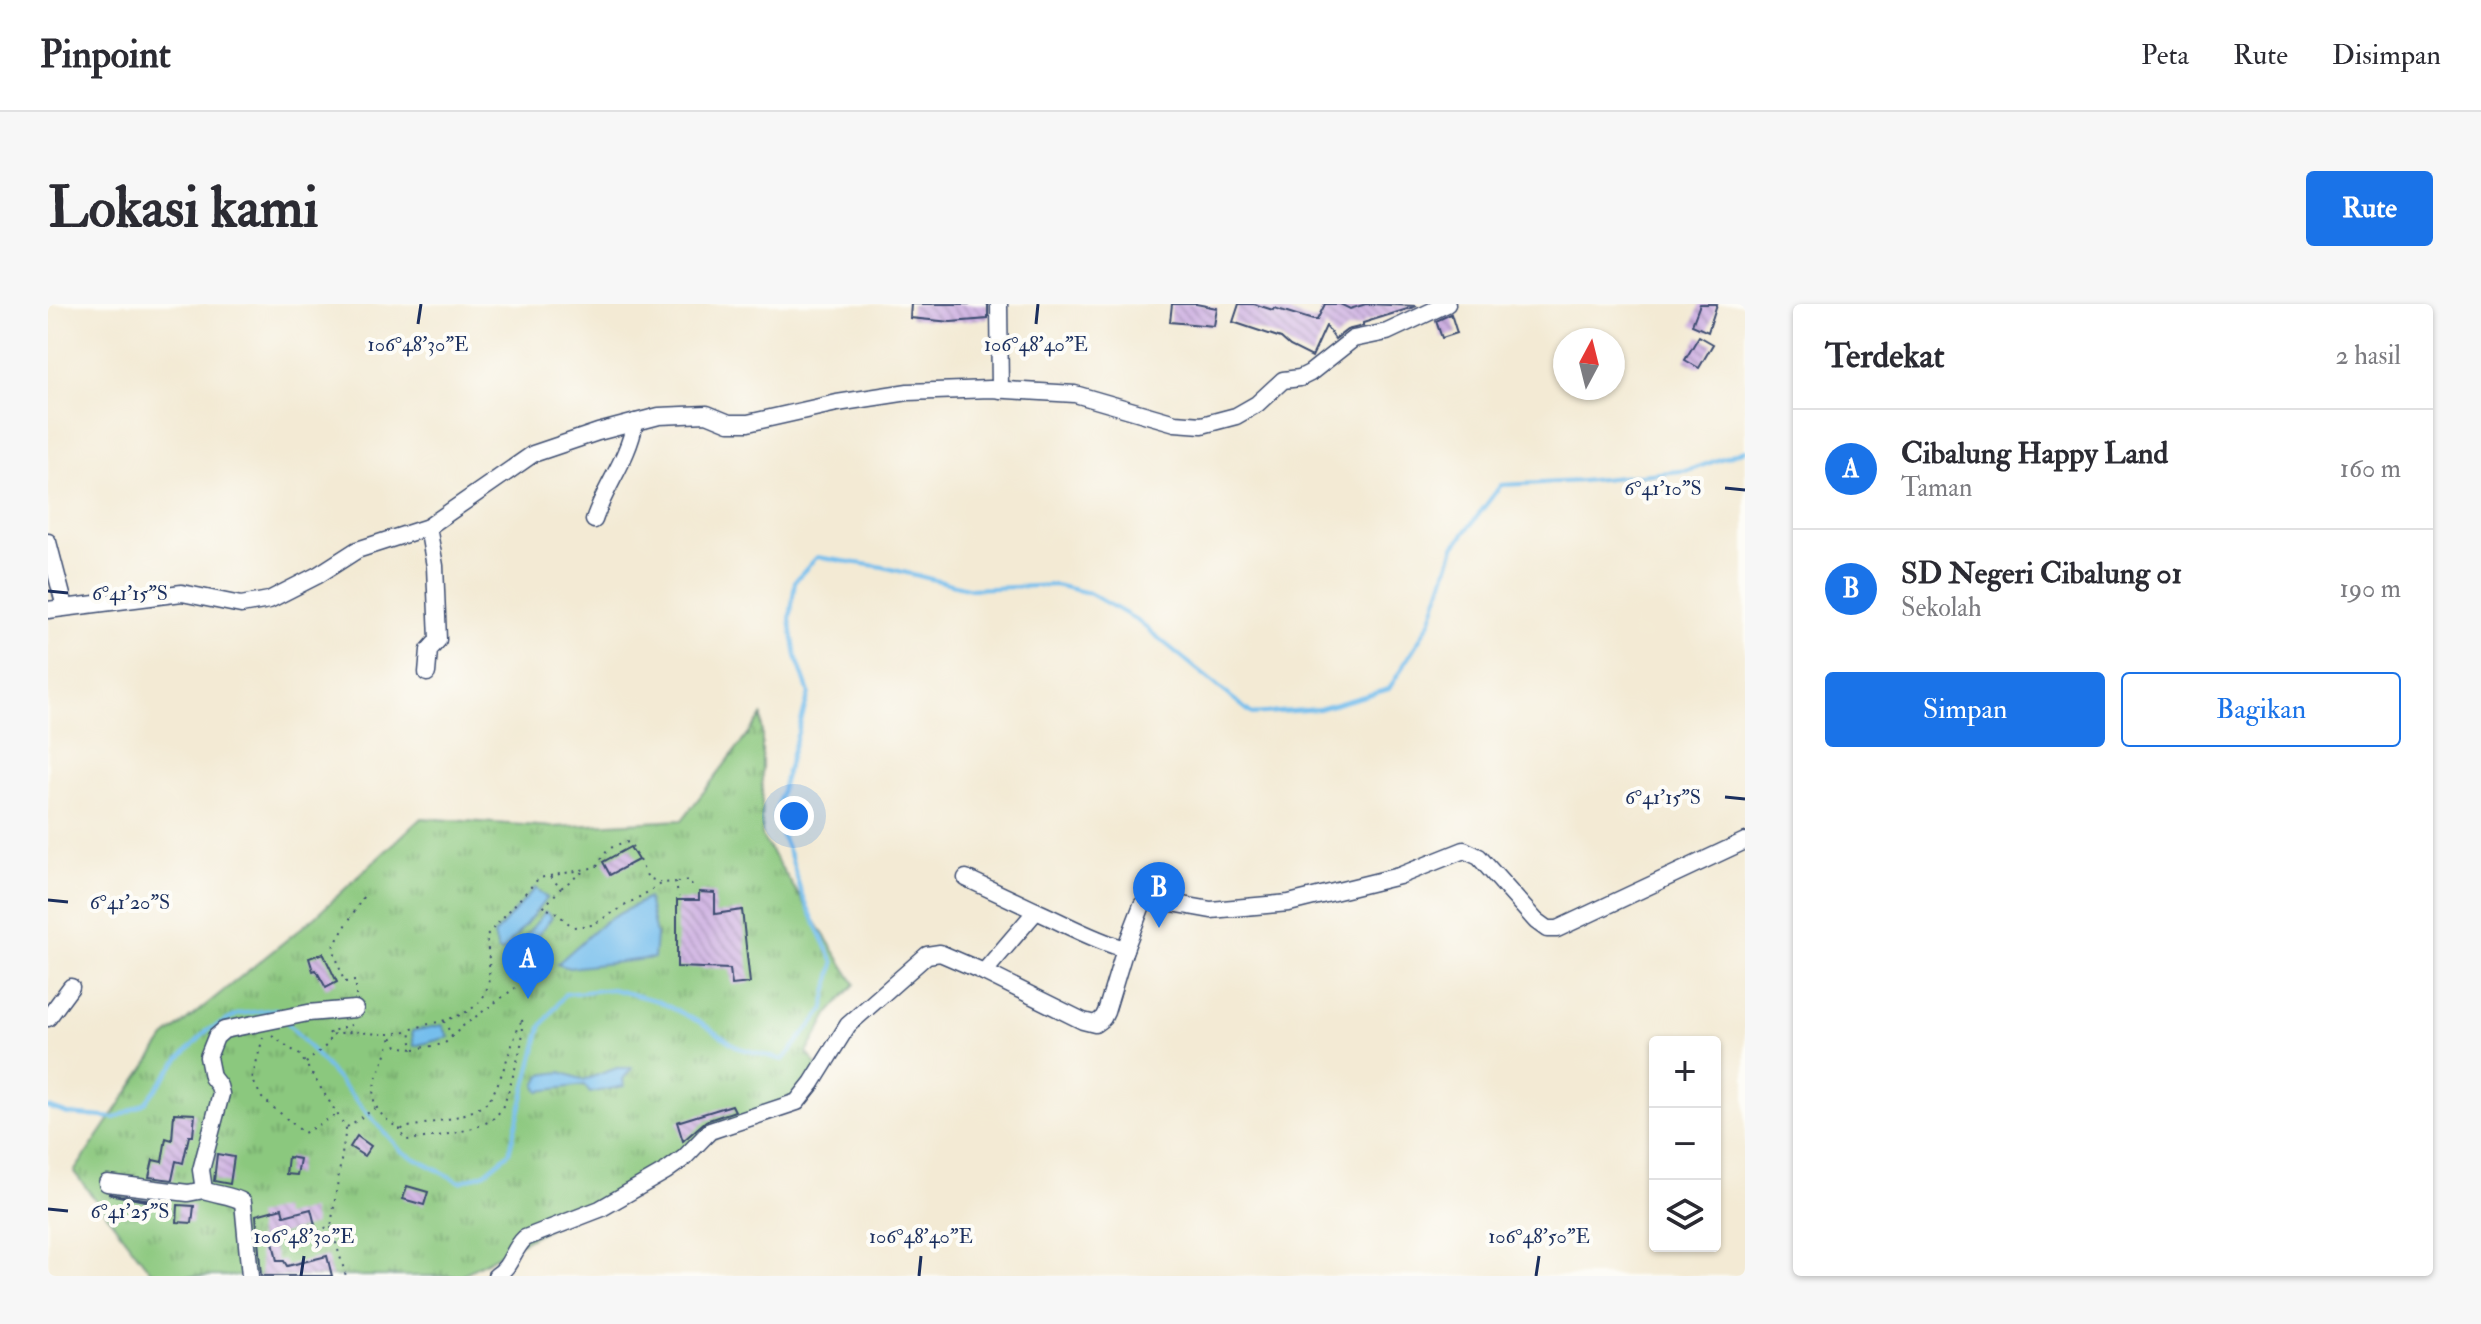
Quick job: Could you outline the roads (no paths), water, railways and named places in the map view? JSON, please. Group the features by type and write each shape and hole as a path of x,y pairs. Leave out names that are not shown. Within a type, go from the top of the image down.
{"street":[{"path":"999,304 1000,390"},
{"path":"48,610 182,593 241,605 269,600 318,575 357,550 428,527 533,454 659,416 714,415 729,423 748,423 837,403 908,392 1000,390 1075,394 1175,423 1202,425 1217,422 1249,409 1283,380 1310,373 1353,339 1387,332 1447,304"},
{"path":"594,520 607,486 627,454 635,422"},
{"path":"427,673 429,650 438,640 435,566 428,527"},
{"path":"48,542 65,607"},
{"path":"496,1276 508,1267 525,1238 600,1209 666,1171 684,1158 710,1131 797,1102 848,1025 931,953 940,953 984,972 1095,1024 1106,1012 1142,905 1150,899 1211,910 1289,903 1399,876 1464,850 1479,857 1536,921 1547,929 1557,929 1745,841"},
{"path":"966,878 1065,923 1098,942 1125,949"},
{"path":"984,972 1036,911"},
{"path":"48,1018 71,987"},
{"path":"204,1190 201,1170 221,1094 208,1066 210,1047 216,1037 224,1030 308,1013 355,1009"},
{"path":"107,1183 188,1193 204,1190 237,1198 243,1202 250,1276"}],"water":[{"path":"535,888 547,898 503,952 498,950 494,935"},
{"path":"648,898 656,935 654,958 569,968 557,964 604,922"},
{"path":"545,912 552,917 509,974 501,967"},
{"path":"442,1025 449,1037 414,1046 412,1031"},
{"path":"617,1068 632,1068 623,1079 624,1086 590,1093 584,1085 539,1091 536,1086 541,1075 561,1072 584,1080"}],"waterway":[{"path":"286,1021 401,1151 460,1182 485,1173 509,1153 541,1027 565,994 612,989 658,1001 703,1024 739,1048 783,1060 823,1011 834,963 802,895 791,857 774,818 809,693 796,656 790,620 795,581 817,557 883,567 971,589 1055,585 1089,593 1135,619 1252,714 1319,709 1389,689 1430,622 1454,547 1501,485 1582,481 1690,470 1745,450"},
{"path":"48,1107 68,1114 115,1118 145,1103 179,1059 208,1030 239,1014 276,1009 281,1015"}],"place":[{"name":"SD Negeri Cibalung 01","path":"1159,928"},
{"name":"Cibalung Happy Land","path":"528,999"}]}
